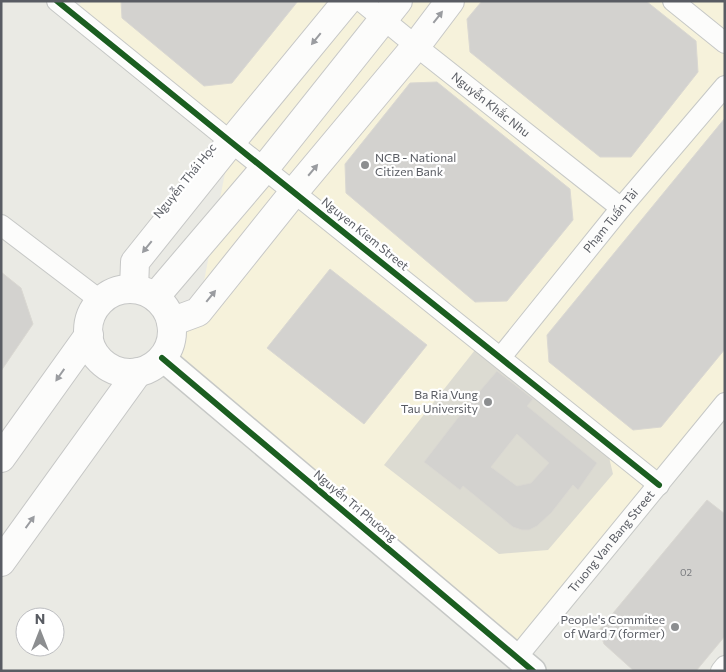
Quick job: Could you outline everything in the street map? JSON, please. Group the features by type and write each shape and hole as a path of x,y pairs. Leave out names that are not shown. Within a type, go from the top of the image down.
{"main road":[{"name":"Nguyễn Thái Học","path":"145,293 135,262 347,1"},
{"path":"171,322 198,312 294,192 416,46 450,1"},
{"path":"145,293 264,168 391,10"},
{"path":"122,290 145,293 162,304 168,312 172,335 162,358 152,366 138,372 122,372 103,362 90,345 89,325 91,316 101,301 111,294 122,290"},
{"path":"3,453 89,335"},
{"path":"1,562 138,372"}],"street":[{"name":"Nguyễn Khắc Nhu","path":"361,1 391,10 416,46 621,208"},
{"path":"673,1 725,43"},
{"name":"Nguyen Kiem Street","path":"71,5 231,142 659,485"},
{"name":"Phạm Tuấn Tài","path":"501,357 621,208 725,86"},
{"path":"1,225 101,301"},
{"name":"Nguyễn Tri Phương","path":"162,358 525,664"},
{"name":"Truong Van Bang Street","path":"525,664 659,485 725,403"},
{"path":"721,671 725,666"}],"shaded area":[{"path":"82,1 725,1 725,403 517,657 162,358 198,312 231,142 73,13"},
{"name":"Ba Ria Vung Tau University","path":"475,350 608,453 613,474 548,550 499,554 384,465"}],"building":[{"path":"121,1 298,1 232,83 204,86 122,18"},
{"path":"482,1 646,1 696,41 698,72 631,157 600,157 470,52 467,19"},
{"path":"437,82 570,189 573,220 507,301 475,302 346,193 345,164 410,83"},
{"path":"725,118 725,349 661,427 633,430 549,362 547,335"},
{"path":"330,269 427,345 364,424 267,348"},
{"path":"1,272 21,288 33,324 1,371"},
{"path":"497,371 533,399 527,406 597,463 578,490 573,485 552,512 537,526 529,530 513,527 463,486 460,490 424,462 467,406","holes":["517,434 549,463 531,483 517,486 491,467"]},
{"path":"707,500 725,514 725,636 696,671 634,671 604,644 599,630"}],"cycle path":[{"path":"57,1 659,485"},
{"path":"162,358 533,671"}],"place":[{"name":"NCB - National Citizen Bank","path":"365,165"},
{"name":"Ba Ria Vung Tau University","path":"488,402"},
{"name":"People's Commitee of Ward 7 (former)","path":"675,627"}]}
